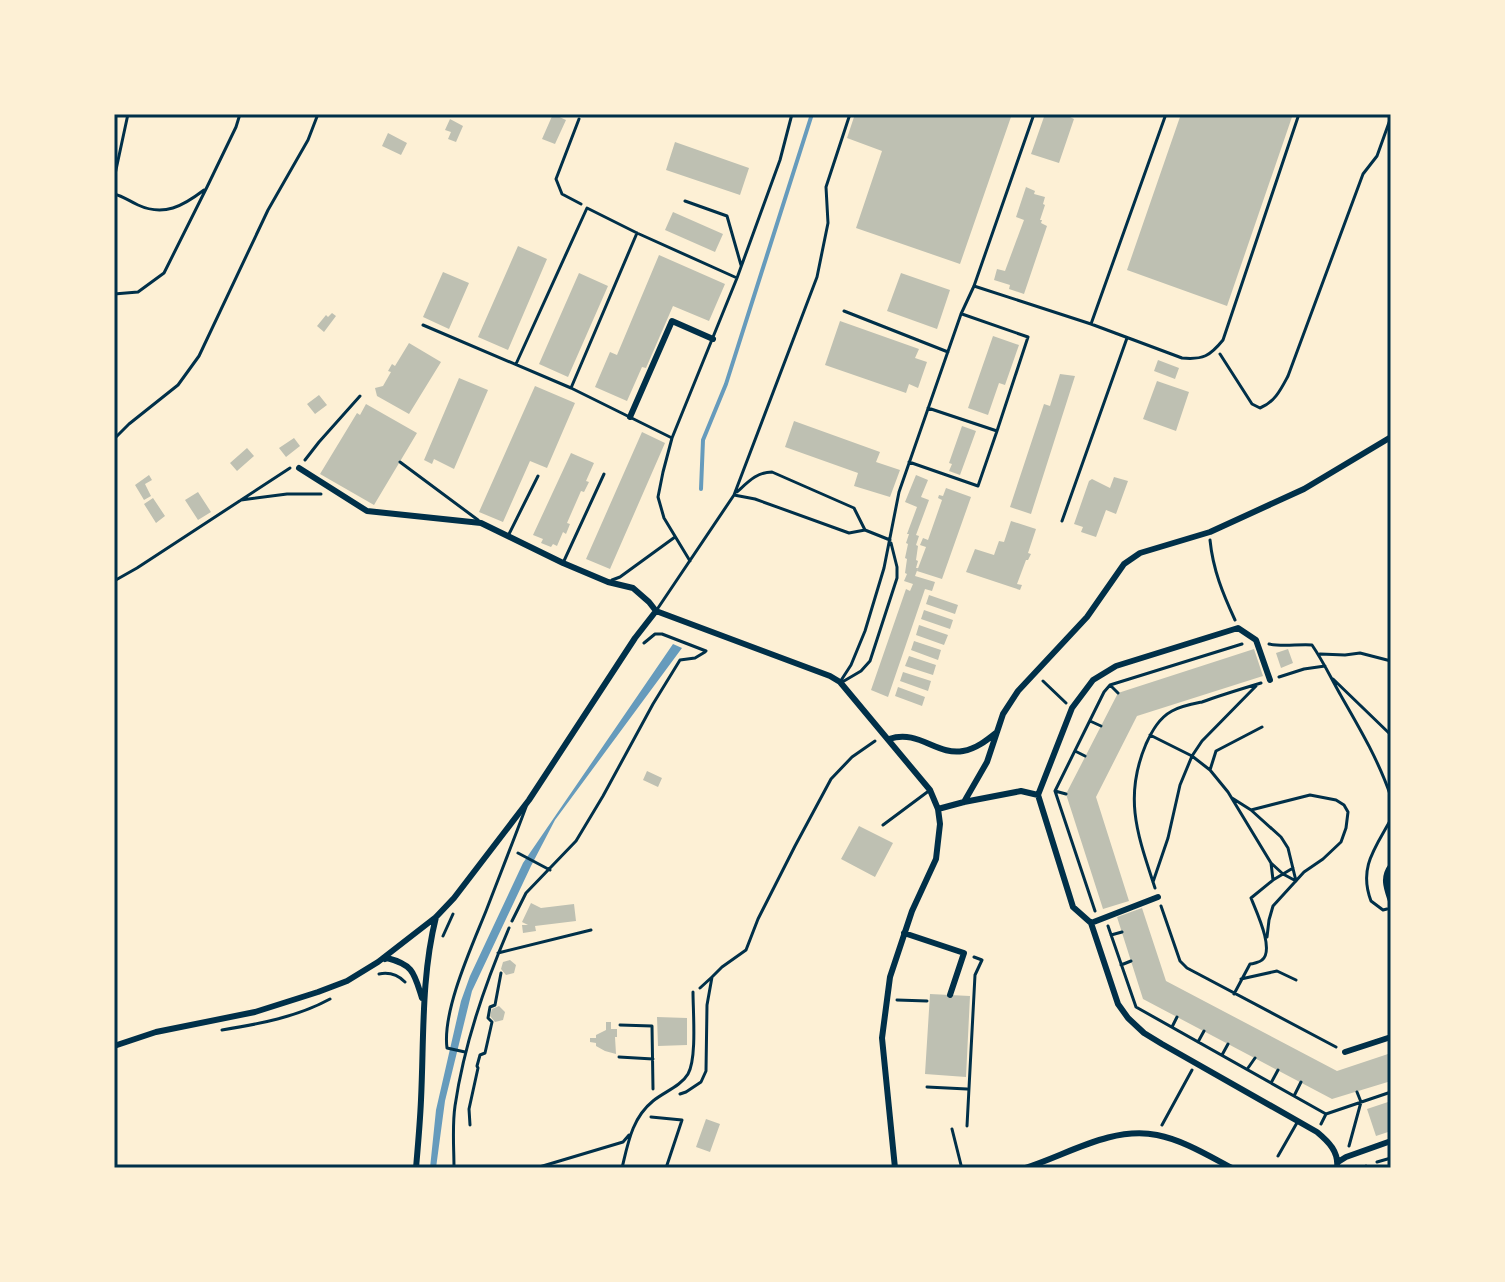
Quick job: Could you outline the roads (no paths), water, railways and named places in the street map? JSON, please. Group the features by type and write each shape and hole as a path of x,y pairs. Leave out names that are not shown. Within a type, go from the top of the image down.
{"street":[{"path":"630,417 672,321 713,339"},
{"path":"964,802 987,762 1003,714 1018,691 1087,617 1124,564 1140,553 1210,532 1304,489 1391,437"},
{"path":"299,468 367,511 481,523 563,563 608,582 633,588 656,611 830,676 840,682 889,739 930,790 940,824 936,859 912,911 890,977 882,1038 895,1168"},
{"path":"114,1046 156,1032 284,1004 347,981 378,962 436,917 529,800 656,611"},
{"path":"1270,680 1256,640 1238,628 1116,666 1093,680 1072,708 1038,795 1073,907 1091,923 1118,1004 1128,1018 1144,1033 1317,1132 1334,1148 1338,1165"},
{"path":"889,739 906,735 948,751 961,752 980,745 997,732"},
{"path":"938,809 1021,791 1038,795"},
{"path":"1391,866 1386,885 1391,901"},
{"path":"1091,923 1158,897"},
{"path":"416,1168 423,1001 436,917"},
{"path":"904,933 964,953 950,995"},
{"path":"378,962 387,958 409,966 423,1001"},
{"path":"1345,1052 1391,1037"},
{"path":"1025,1168 1040,1166 1093,1142 1141,1133 1177,1141 1232,1168"},
{"path":"1338,1165 1346,1157 1391,1141"}],"lane":[{"path":"690,561 664,518 658,497 672,438 737,278 780,160 792,114"},
{"path":"734,495 817,277 828,223 826,187 850,114"},
{"path":"840,682 865,631 884,568 899,492 1034,114"},
{"path":"1091,324 1166,114"},
{"path":"974,286 1182,358 1195,359 1209,355 1223,340 1299,114"},
{"path":"685,201 727,216 741,265"},
{"path":"516,364 587,208 737,278"},
{"path":"571,388 637,233"},
{"path":"844,311 948,352"},
{"path":"909,462 978,486 1028,337 961,314"},
{"path":"423,325 571,388 672,438"},
{"path":"1062,521 1127,338"},
{"path":"928,408 997,431"},
{"path":"400,462 481,523"},
{"path":"656,611 734,495 762,472 772,472 854,508 865,530"},
{"path":"563,563 604,474"},
{"path":"508,536 538,476"},
{"path":"734,495 755,499 849,533 865,530 890,540"},
{"path":"608,582 620,577 675,537"},
{"path":"840,682 861,671 875,649 897,578 890,540"},
{"path":"883,825 930,790"},
{"path":"464,1052 447,1048 445,1037 464,965 529,800"},
{"path":"454,1168 454,1109 464,1052 478,1004 509,928"},
{"path":"498,953 591,930"},
{"path":"622,1168 639,1115 688,1074 692,1061 693,992"},
{"path":"1278,1156 1298,1121"},
{"path":"536,1168 623,1142 631,1133"}],"water":[{"path":"673,644 682,648 555,820 472,991 445,1101 436,1168 430,1168 436,1110 461,1001 470,976 523,863"}],"waterway":[{"path":"701,489 703,440 726,384 812,114"}]}
